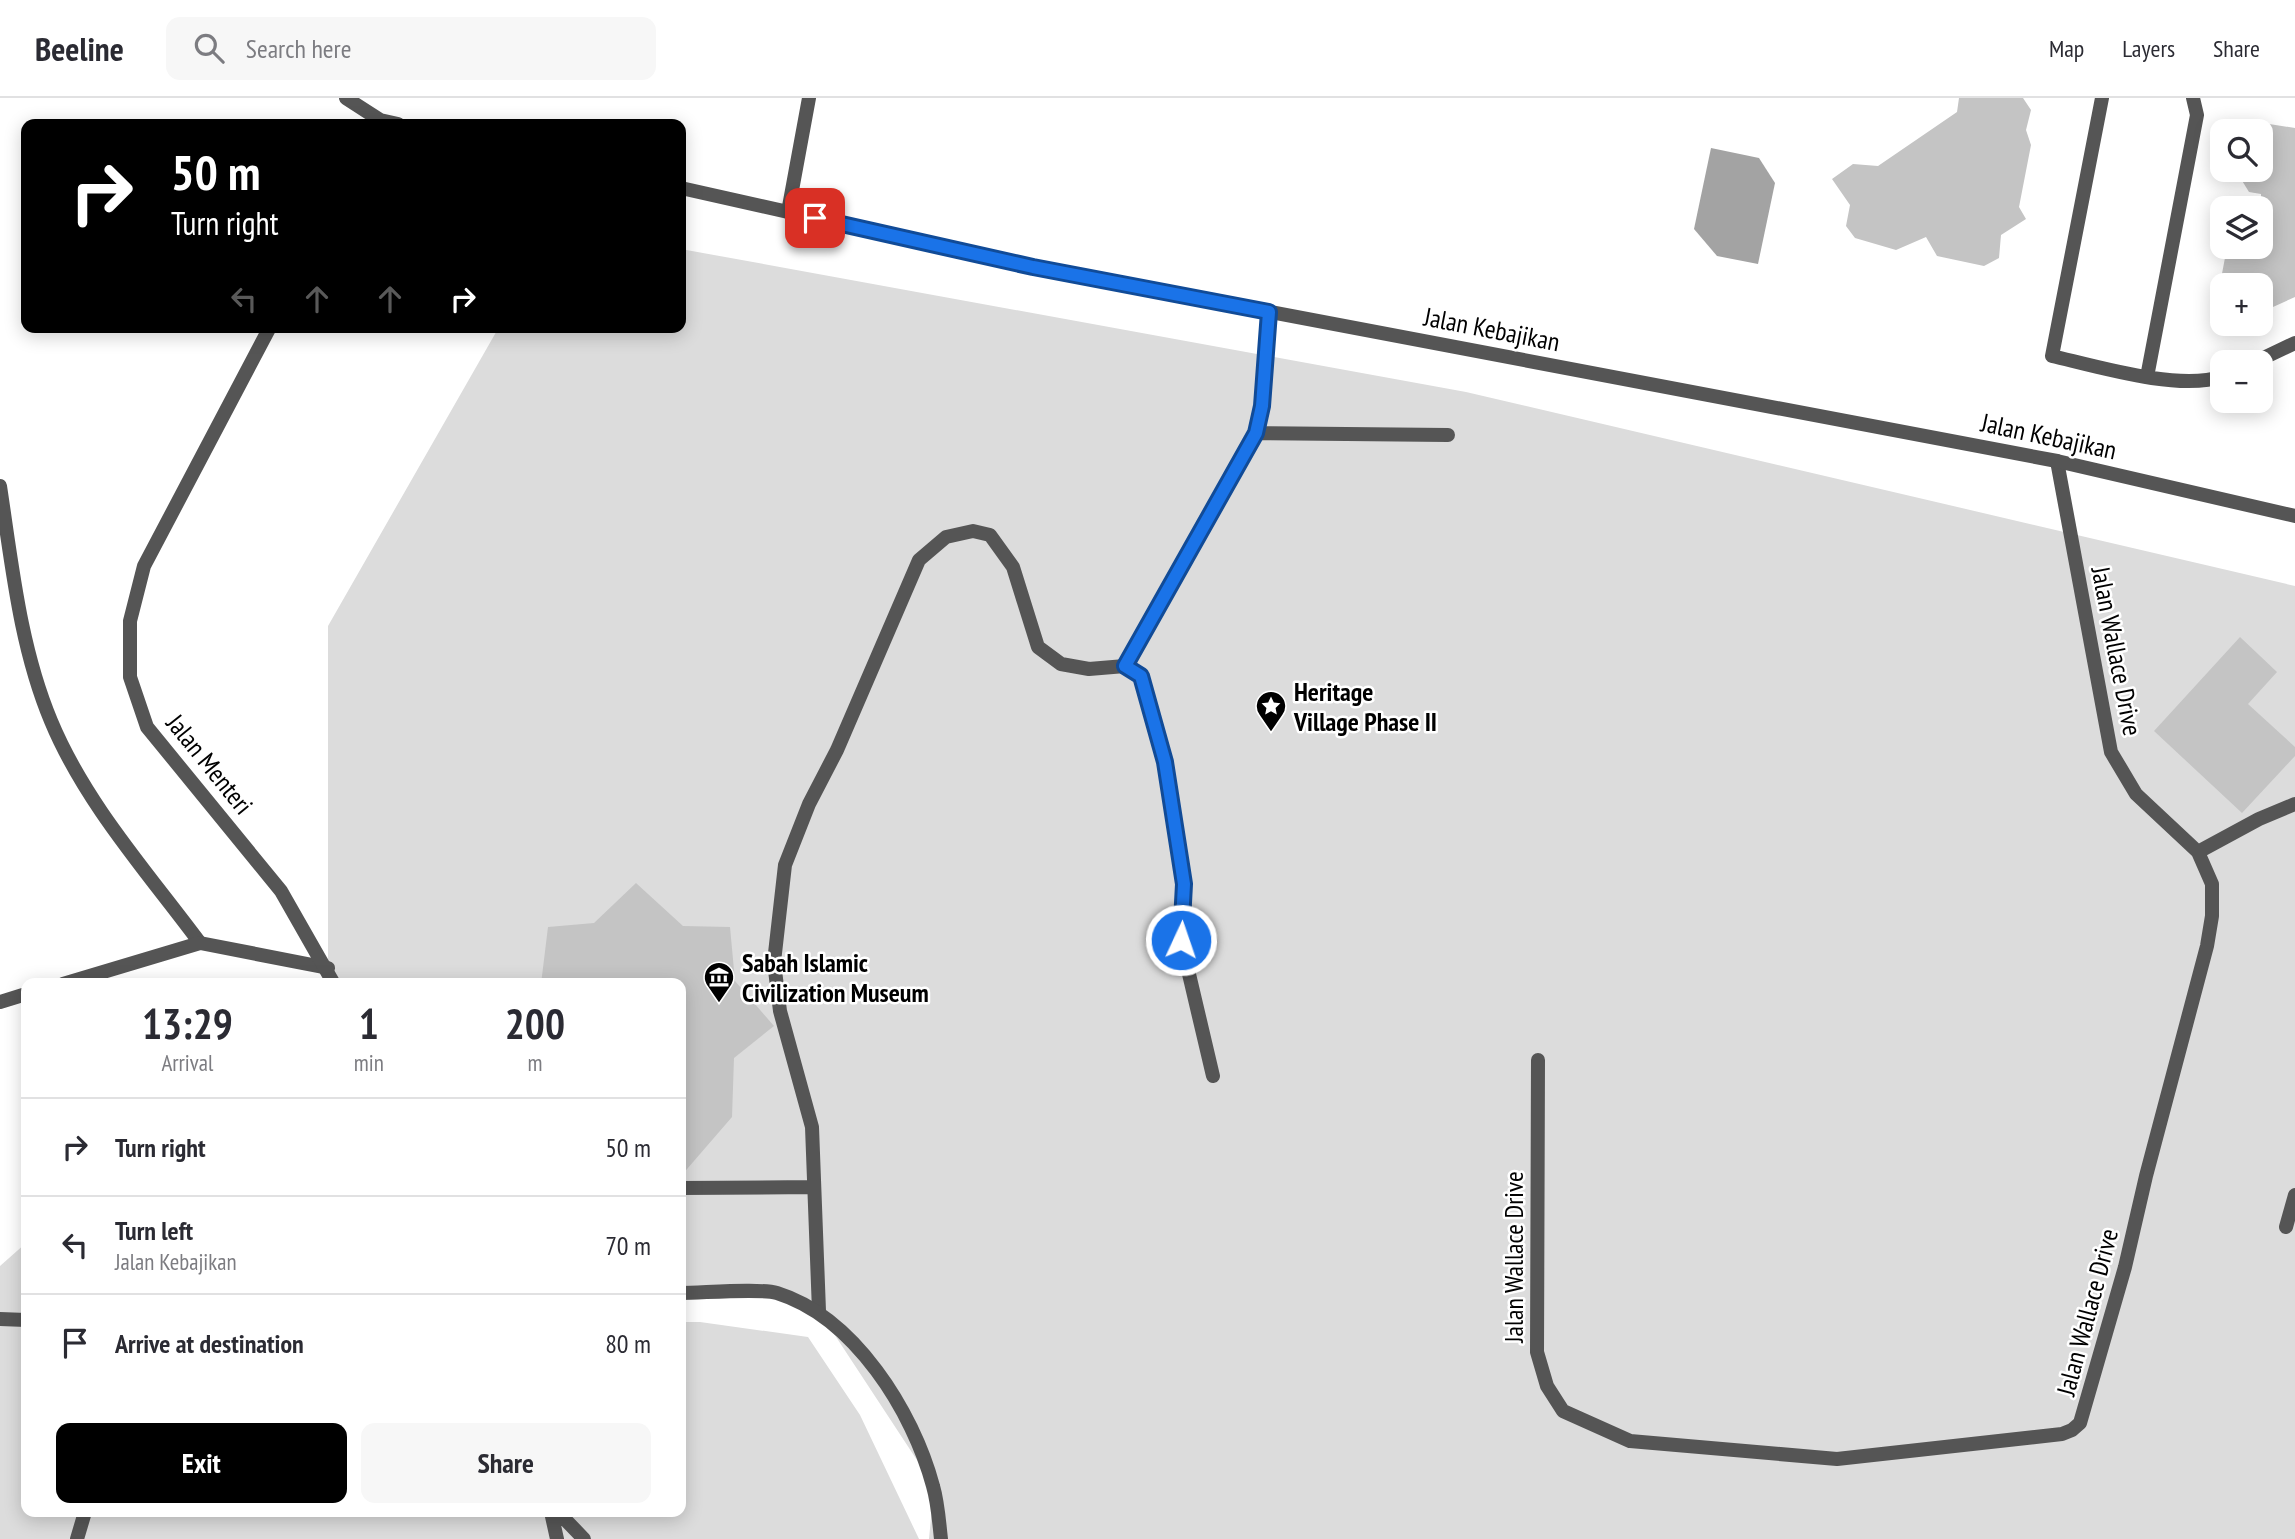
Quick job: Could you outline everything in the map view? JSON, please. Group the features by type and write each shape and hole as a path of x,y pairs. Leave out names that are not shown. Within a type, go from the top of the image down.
{"street":[{"path":"346,98 374,119"},
{"path":"788,212 809,98"},
{"path":"2102,98 2052,356 2147,376 2210,380"},
{"path":"2147,376 2197,115 2193,98"},
{"name":"Jalan Kebajikan","path":"686,189 1033,267 2057,461 2295,516"},
{"path":"1125,666 1256,433 1262,406 1269,312"},
{"name":"Jalan Menteri","path":"267,333 144,566 130,621 130,677 147,727 281,891 332,978"},
{"path":"2273,353 2295,343"},
{"path":"1256,433 1448,435"},
{"name":"Jalan Wallace Drive","path":"1538,1060 1537,1352 1547,1386 1563,1411 1630,1441 1837,1459 2072,1430 2085,1413 2207,946 2212,916 2212,884 2199,852 2136,794 2111,752 2057,461"},
{"path":"0,486 20,622 51,722 92,797 200,943"},
{"path":"819,1311 812,1127 780,1011 774,962 785,865 809,804 837,750 919,560 946,537 973,531 990,535 1013,567 1038,647 1060,664 1089,669 1125,666 1141,676 1165,762 1184,884 1181,940 1213,1076"},
{"path":"2199,852 2259,819 2295,804"},
{"path":"84,978 200,943 328,968"},
{"path":"0,1002 21,996"},
{"path":"686,1188 814,1187"},
{"path":"2286,1227 2295,1195"},
{"path":"686,1293 775,1292 819,1311 855,1344 904,1411 934,1486 941,1539"},
{"path":"0,1319 21,1320"},
{"path":"77,1539 84,1517"},
{"path":"552,1517 557,1539"},
{"path":"563,1517 584,1539"}],"shaded area":[{"path":"1711,148 1759,158 1775,183 1758,264 1717,256 1694,229"},
{"path":"686,250 1466,392 2295,586 2295,1539 929,1539 934,1486 819,1311 775,1292 686,1293 686,978 332,978 328,968 328,626 496,333 686,333"},
{"path":"21,1247 21,1517 686,1517 686,1322 700,1322 808,1337 860,1415 919,1539 0,1539 0,1266"}],"building":[{"path":"1959,98 2023,98 2031,110 2026,130 2031,145 2019,207 2026,219 2001,235 1999,258 1984,266 1937,256 1926,237 1896,250 1855,238 1846,226 1850,205 1832,179 1853,164 1878,166 1957,112"},
{"path":"2273,125 2295,128 2295,297 2273,307 2273,273 2222,273 2225,259 2273,259 2273,196 2249,192 2243,182 2273,182"},
{"path":"2240,637 2277,672 2248,704 2295,747 2295,756 2242,813 2154,731"},
{"name":"Sabah Islamic Civilization Museum","path":"636,883 683,926 730,927 735,981 774,1026 734,1058 732,1117 686,1170 686,978 542,978 548,927 594,923"}],"place":[{"name":"Heritage Village Phase II","path":"1271,733"},
{"name":"Sabah Islamic Civilization Museum","path":"719,1004"}],"route":[{"path":"815,218 1033,267 1269,312 1262,406 1256,433 1125,666 1141,676 1165,762 1184,884 1181,940"}]}
